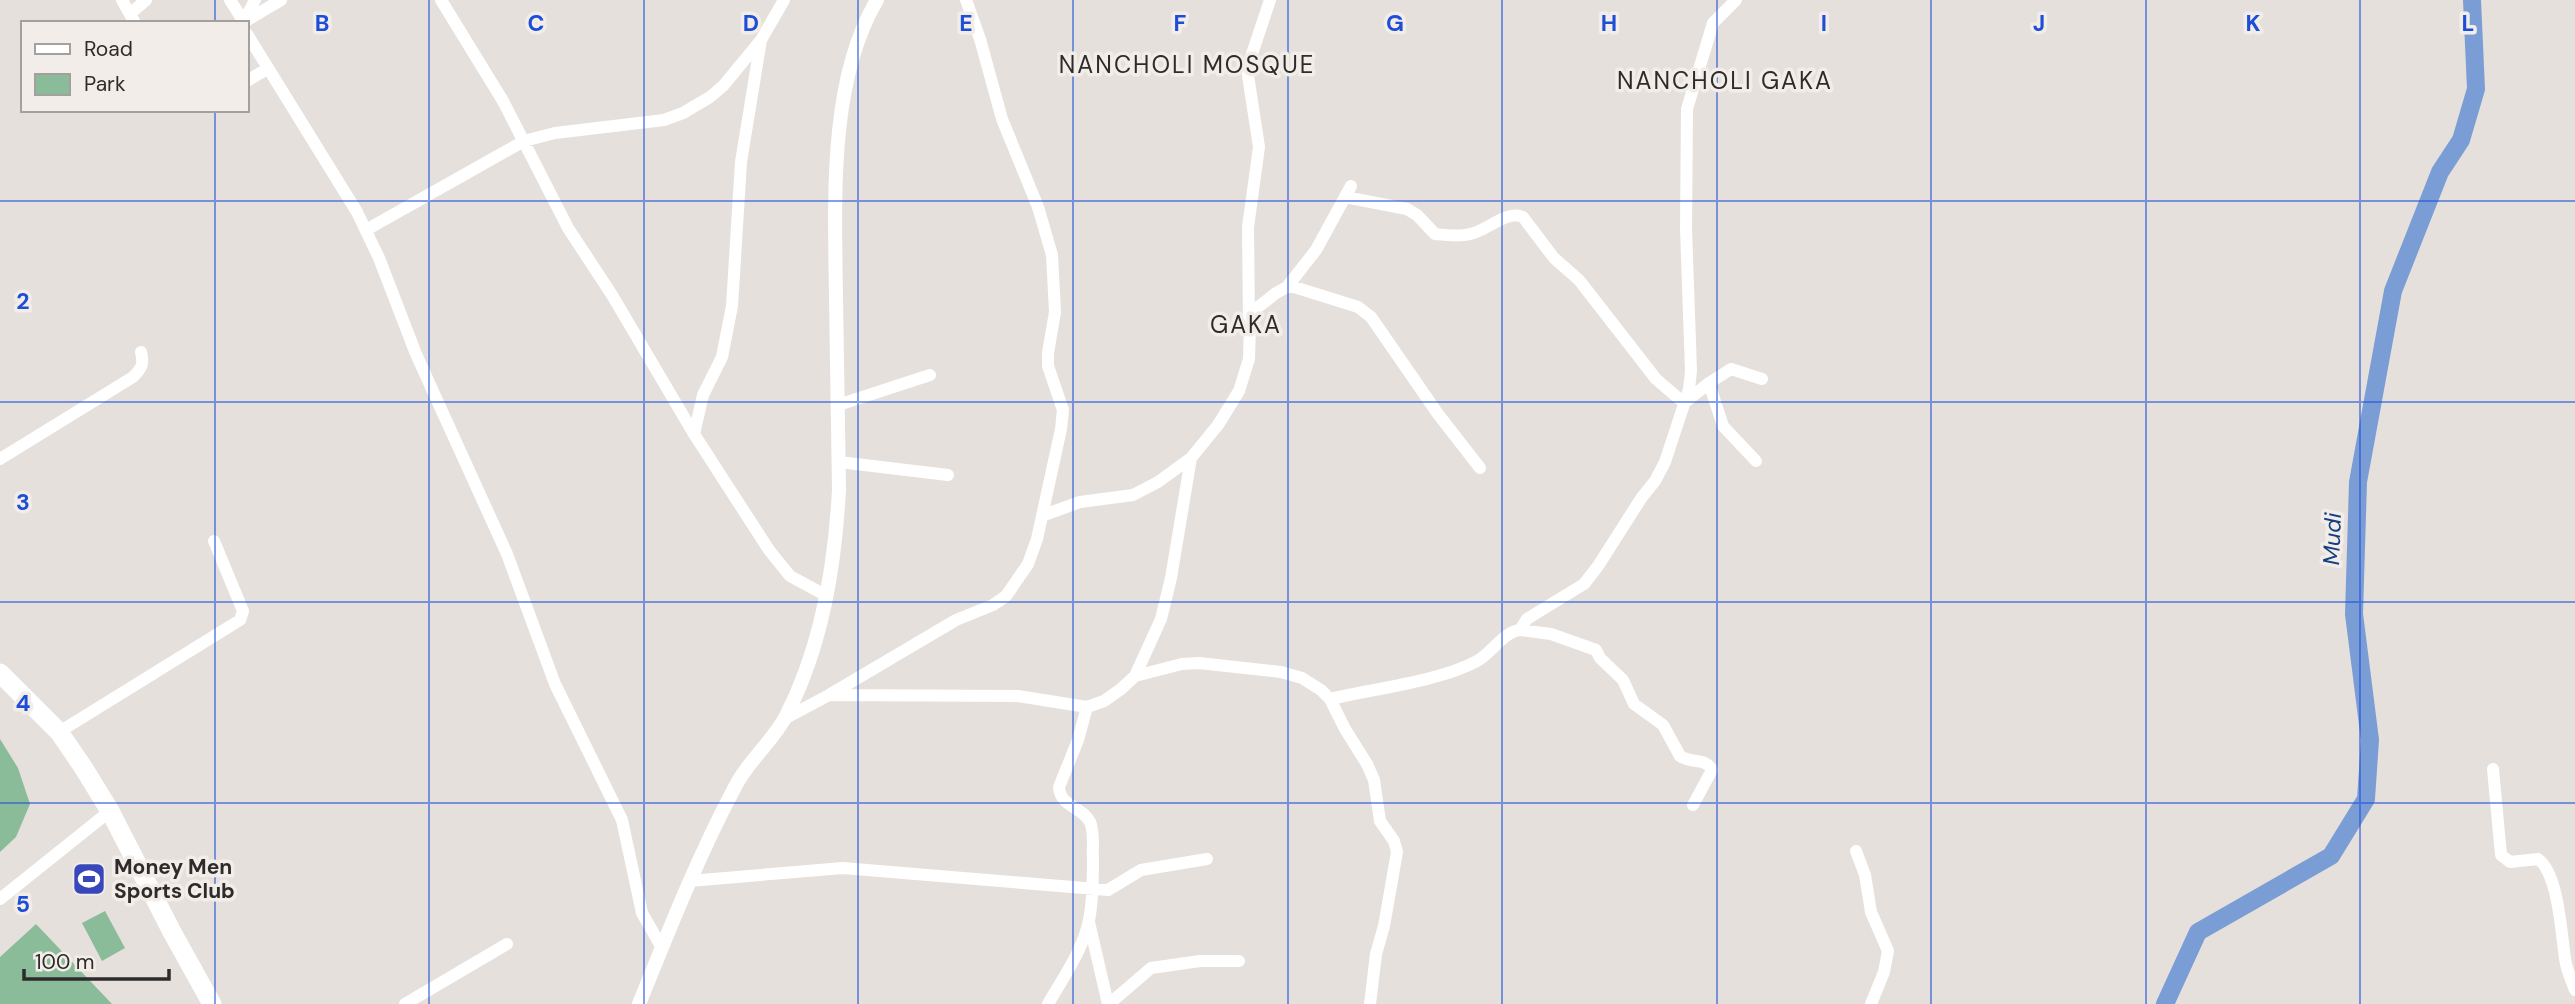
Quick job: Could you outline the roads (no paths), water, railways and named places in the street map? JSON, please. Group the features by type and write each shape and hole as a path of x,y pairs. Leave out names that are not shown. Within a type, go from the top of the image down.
{"highway":[{"path":"0,673 59,732 83,767 110,811 212,1004"}],"street":[{"path":"122,0 133,18 146,0"},
{"path":"230,0 243,21"},
{"path":"245,21 256,0"},
{"path":"246,21 281,0"},
{"path":"441,0 503,101 568,228 612,295 694,434 790,576 827,596"},
{"path":"366,230 524,141 555,133 664,120 683,113 723,86 761,40 784,0"},
{"path":"639,1004 689,881 736,784 786,718 809,662 827,596 836,539 839,461 836,153 859,36 877,0"},
{"path":"786,718 956,620 993,606 1006,596 1028,564 1044,515 1063,410 1048,366 1055,313 1054,271 1038,207 1002,119 980,39 966,0"},
{"path":"1044,515 1080,502 1133,495 1158,482 1191,458 1218,425 1238,391 1249,359 1248,227 1259,148 1247,69 1270,0"},
{"path":"1520,630 1527,619 1584,584 1661,471 1684,403 1691,372 1686,228 1687,109 1713,23 1736,0"},
{"path":"248,36 366,230 416,354 507,554 555,684 622,821 642,913 662,948"},
{"path":"694,434 703,395 722,357 732,306 741,162 761,40"},
{"path":"248,79 267,69"},
{"path":"1250,326 1257,308 1263,301 1287,287 1315,250 1348,192 1407,209 1417,215 1435,234 1469,234 1519,215 1524,217 1554,258 1579,280 1656,379 1684,403"},
{"path":"1287,287 1300,288 1358,307 1368,314 1438,414 1480,468"},
{"path":"0,459 133,377 142,368 141,352"},
{"path":"1684,403 1731,369 1762,379"},
{"path":"838,405 930,375"},
{"path":"1709,383 1723,426 1756,461"},
{"path":"1135,676 1161,620 1191,458"},
{"path":"839,461 948,475"},
{"path":"59,732 240,620 243,611 214,541"},
{"path":"1331,699 1459,669 1481,659 1511,631 1551,634 1596,650 1623,680 1634,704 1663,725 1680,756 1710,765 1712,769 1693,805"},
{"path":"829,695 1018,696 1087,707 1104,701 1135,676 1182,664 1225,665 1302,678 1331,699 1345,729 1367,764 1374,780 1380,821 1394,841 1397,852 1384,926 1374,964 1370,1004"},
{"path":"1048,1004 1076,953 1089,922 1093,888 1093,831 1090,822 1059,794 1059,787 1078,740 1087,707"},
{"path":"2493,769 2501,855 2510,862 2538,859 2544,864 2555,895 2566,966 2575,990"},
{"path":"0,899 110,811"},
{"path":"1856,851 1866,875 1871,912 1888,951 1884,972 1871,1004"},
{"path":"689,881 843,868 1108,890 1141,870 1207,859"},
{"path":"1089,922 1109,1004 1151,968 1199,961 1239,961"},
{"path":"405,1004 507,944"}],"waterway":[{"name":"Mudi","path":"2165,1004 2198,932 2331,856 2366,799 2370,740 2354,614 2358,482 2393,291 2440,172 2461,140 2476,89 2472,0"}],"place":[{"name":"Money Men Sports Club","path":"89,879"}],"district":[{"name":"NANCHOLI MOSQUE","path":"1187,65"},
{"name":"NANCHOLI GAKA","path":"1725,81"},
{"name":"GAKA","path":"1246,325"}]}
